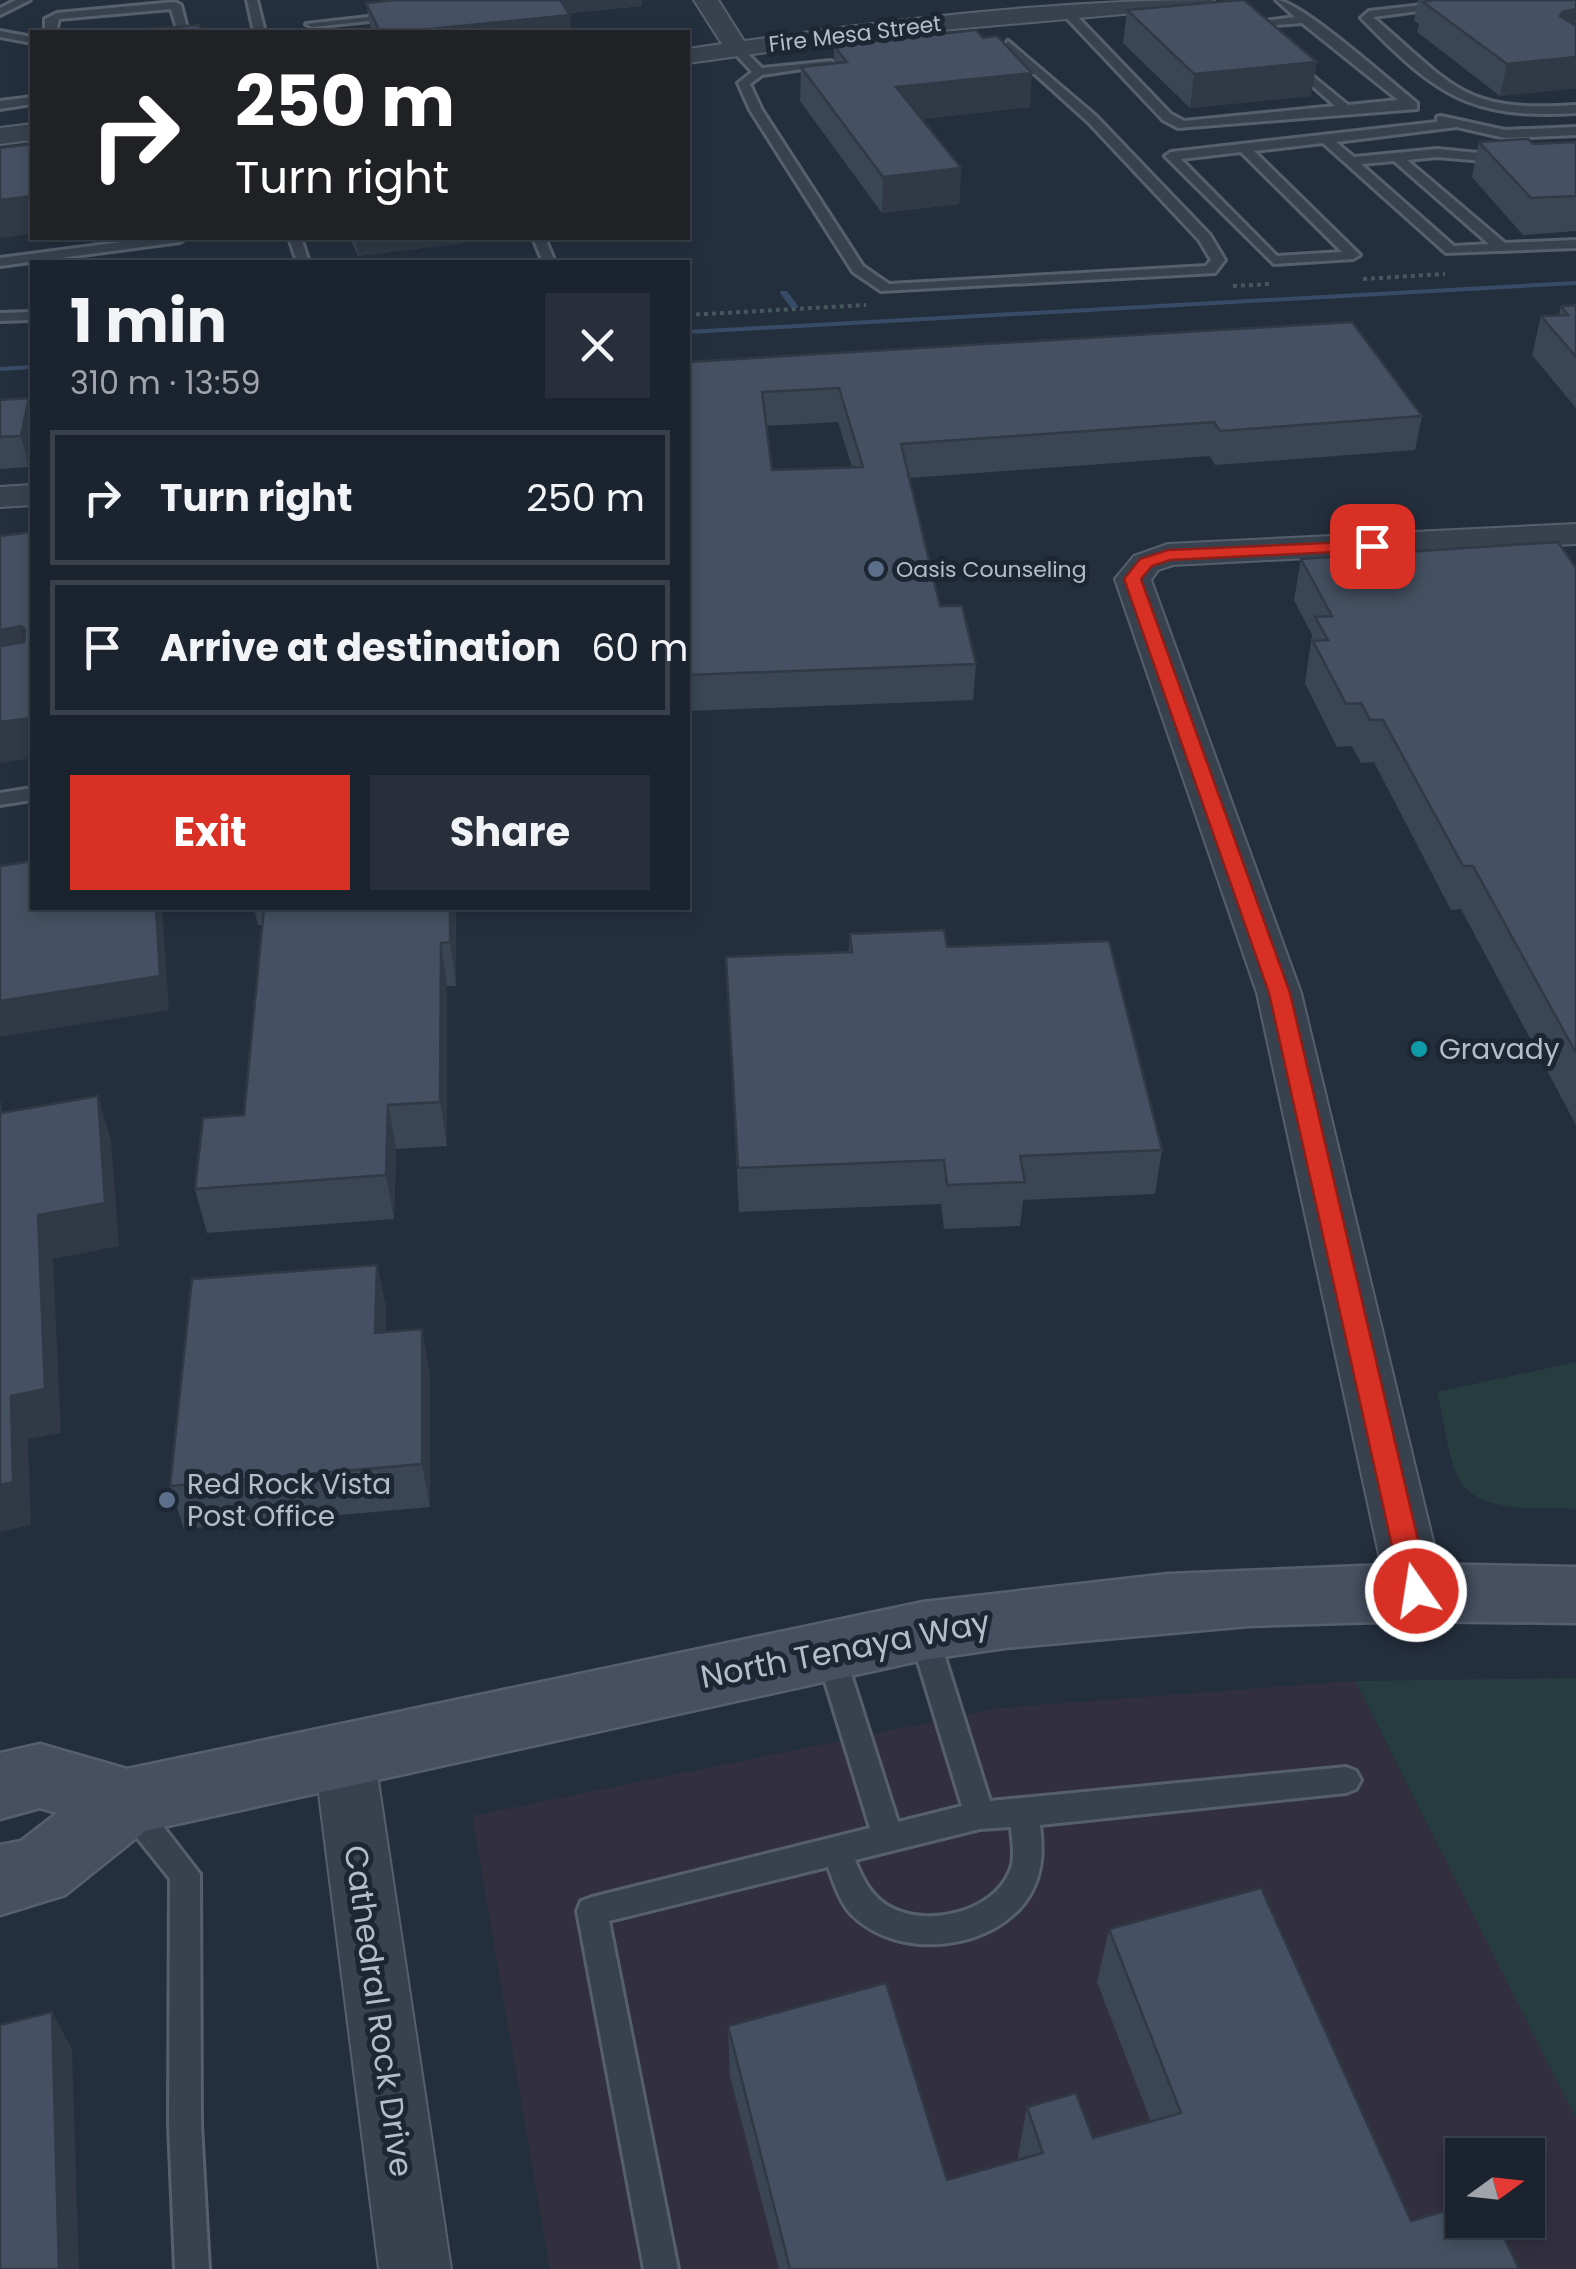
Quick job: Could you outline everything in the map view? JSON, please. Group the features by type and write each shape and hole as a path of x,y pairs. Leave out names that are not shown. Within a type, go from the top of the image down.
{"main road":[{"name":"North Tenaya Way","path":"0,1880 39,1871 127,1802 923,1631 1033,1614 1281,1593 1576,1595"},
{"name":"North Tenaya Way","path":"0,1786 40,1776 127,1802"}],"street":[{"path":"706,0 738,50"},
{"name":"Fire Mesa Street","path":"690,56 799,39 1202,0"},
{"path":"0,136 30,132"},
{"path":"0,497 30,495"},
{"path":"1416,1591 1279,993 1133,579 1137,570 1168,555 1576,534"},
{"name":"Cathedral Rock Drive","path":"344,1754 415,2269"}],"lane":[{"path":"0,0 23,1"},
{"path":"252,0 260,30"},
{"path":"1281,0 1407,103 1434,118 1505,134 1576,130"},
{"path":"1497,0 1369,14 1367,18 1462,98 1484,107 1531,112 1576,109"},
{"path":"0,12 23,1"},
{"path":"51,30 52,19 57,16 175,5 181,30"},
{"path":"1067,12 1167,116 1182,125 1407,103"},
{"path":"312,23 416,14"},
{"path":"1230,26 1306,19"},
{"path":"844,62 758,72 744,83 756,110 858,269 878,285 954,287 1210,270 1218,260 1205,238 1092,119 1002,46 984,20"},
{"path":"1250,24 1264,36"},
{"path":"0,34 30,40"},
{"path":"1092,38 1112,36"},
{"path":"1277,48 1345,109"},
{"path":"738,50 758,72"},
{"path":"0,105 30,101"},
{"path":"1244,148 1353,254 1274,260 1171,156 1455,124"},
{"path":"1543,132 1552,146"},
{"path":"1326,138 1452,250 1576,244"},
{"path":"1351,161 1451,152 1524,161"},
{"path":"1397,157 1502,248"},
{"path":"0,262 165,240"},
{"path":"0,317 30,316"},
{"path":"0,798 30,794"},
{"path":"923,1631 980,1815"},
{"path":"829,1649 888,1837"},
{"path":"661,2269 592,1910 980,1815 1346,1780"},
{"path":"127,1802 185,1874 184,2124 192,2269"},
{"path":"836,1850 864,1907 895,1924 961,1928 1004,1907 1021,1883 1028,1858 1024,1812"}],"shaded area":[{"path":"1355,1681 1576,2118 1576,2269 550,2269 472,1816 1001,1708"}],"green space":[{"path":"1576,1362 1576,1509 1499,1505 1472,1494 1453,1466 1437,1392"},
{"path":"1576,1678 1576,2118 1355,1681"}],"building":[{"path":"560,0 570,15 420,30 379,30 366,3"},
{"path":"1244,0 1317,62 1194,74 1127,10"},
{"path":"1576,0 1576,9 1560,16 1576,26 1576,57 1507,64 1423,2"},
{"path":"199,25 200,30 136,30"},
{"path":"976,30 983,38 997,36 1032,73 896,87 961,168 883,177 801,67 847,62 834,46"},
{"path":"1528,139 1533,144 1576,142 1576,196 1531,198 1479,142"},
{"path":"30,144 30,196 0,200 0,148"},
{"path":"1576,305 1576,357 1541,316 1568,315 1561,306"},
{"path":"1352,322 1422,416 1220,431 1214,422 901,444 940,606 962,606 976,664 690,675 690,362","holes":["839,388 863,467 772,470 762,392"]},
{"path":"29,398 21,436 0,437 0,400"},
{"path":"30,532 30,718 0,722 0,646 24,642 25,630 21,626 0,630 0,536"},
{"path":"1558,542 1576,568 1576,1053 1473,866 1463,866 1383,720 1370,720 1361,703 1346,704 1313,641 1328,640 1315,617 1332,616 1301,559"},
{"path":"30,861 30,910 156,910 160,976 0,1001 0,866"},
{"path":"264,910 450,910 450,942 441,943 440,1102 388,1105 386,1175 195,1189 203,1118 244,1115"},
{"path":"944,930 947,947 1109,941 1162,1150 1020,1156 1025,1182 947,1185 944,1160 738,1168 726,957 852,952 850,934"},
{"path":"98,1096 105,1203 38,1215 45,1389 11,1396 13,1482 0,1485 0,1102 1,1113"},
{"path":"377,1265 375,1333 422,1329 422,1464 170,1486 192,1279"},
{"path":"1261,1888 1411,2221 1445,2211 1445,2238 1504,2238 1519,2269 790,2269 728,2026 886,1983 947,2180 1043,2153 1027,2107 1076,2093 1093,2138 1181,2113 1109,1929"},
{"path":"52,2012 59,2269 0,2269 0,2025"}],"waterway":[{"path":"690,332 1576,283"},
{"path":"784,293 794,306"},
{"path":"0,369 30,367"}],"place":[{"name":"Oasis Counseling","path":"876,569"},
{"name":"Gravady","path":"1419,1049"},
{"name":"Red Rock Vista Post Office","path":"167,1500"}],"route":[{"path":"1372,546 1168,555 1146,562 1133,579 1279,993 1416,1591"}]}
